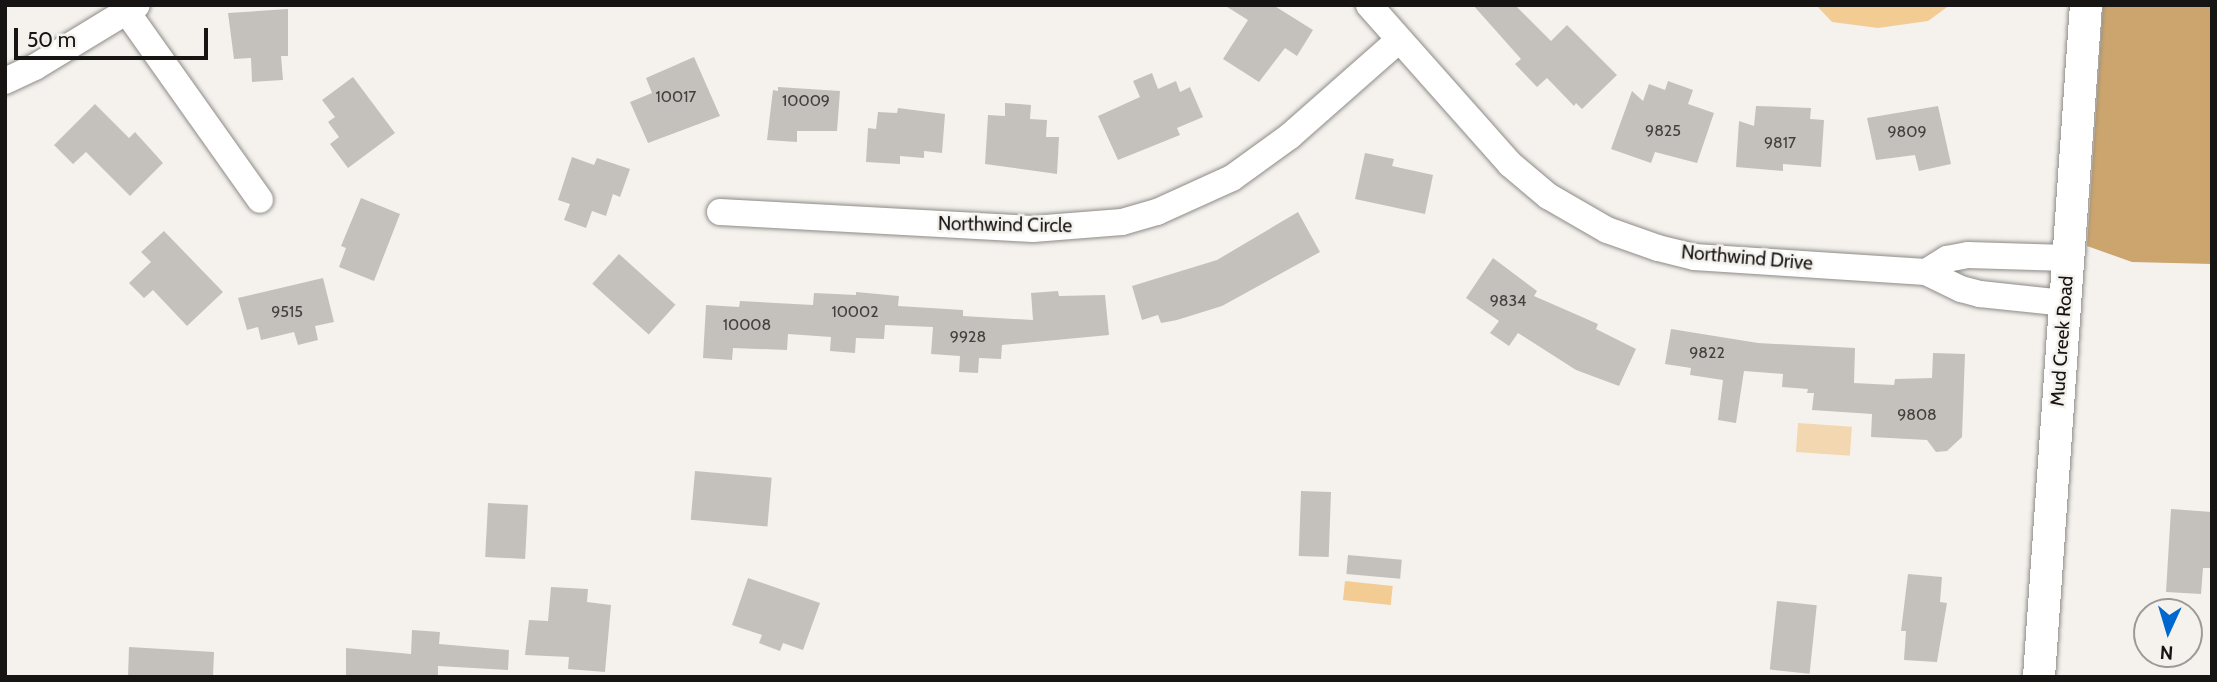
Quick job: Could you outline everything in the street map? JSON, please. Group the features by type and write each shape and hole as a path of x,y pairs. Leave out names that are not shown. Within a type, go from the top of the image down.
{"street":[{"name":"Northwind Drive","path":"1369,5 1510,164 1548,196 1607,230 1658,248 1695,257 1926,272 1961,289 1980,294 2064,303"},
{"name":"Mud Creek Road","path":"2039,677 2086,5"},
{"path":"5,81 35,67 132,9 260,200"},
{"name":"Northwind Circle","path":"720,212 1033,229 1122,222 1157,212 1232,178 1290,136 1399,40"},
{"name":"Northwind Drive","path":"1926,272 1947,259 1968,255 2067,258"}],"shaded area":[{"path":"1816,5 1950,5 1928,21 1878,28 1832,22"},
{"path":"2103,5 2212,5 2212,264 2132,262 2087,246"},
{"path":"1798,423 1852,427 1850,456 1796,452"},
{"path":"1345,581 1393,586 1391,605 1343,600"}],"building":[{"path":"1224,5 1273,5 1313,30 1297,56 1285,48 1259,82 1223,59 1248,20"},
{"path":"1473,5 1515,5 1551,41 1567,25 1617,75 1582,109 1576,103 1574,106 1547,78 1537,87 1515,64 1521,59"},
{"path":"288,9 288,56 281,56 283,80 252,82 251,58 234,59 228,13"},
{"path":"694,57 720,116 648,143 630,102 652,93 646,78"},
{"path":"1152,73 1158,89 1176,81 1180,92 1190,87 1203,117 1177,128 1180,135 1118,160 1098,116 1140,97 1133,81"},
{"path":"353,77 395,133 348,168 330,144 339,137 328,122 335,117 322,100"},
{"path":"1668,81 1693,90 1688,104 1714,113 1697,163 1655,152 1651,163 1611,149 1632,91 1643,101 1649,84 1665,90"},
{"path":"778,87 840,91 837,131 797,131 797,142 767,140 773,90 778,91"},
{"path":"1005,103 1031,105 1030,119 1047,120 1046,137 1059,137 1057,174 985,164 988,115 1005,116"},
{"path":"95,104 129,138 135,132 163,163 130,196 86,152 73,164 54,145"},
{"path":"1756,106 1811,108 1810,119 1824,120 1821,167 1783,164 1783,171 1736,167 1739,121 1754,126"},
{"path":"1938,106 1951,164 1919,171 1915,155 1876,160 1867,118"},
{"path":"898,108 945,114 942,153 924,151 924,158 900,156 900,164 866,162 868,128 876,129 878,112 897,113"},
{"path":"1365,153 1394,159 1392,166 1433,175 1425,214 1355,199"},
{"path":"572,157 594,165 597,158 630,169 620,197 613,194 606,216 592,211 586,228 564,220 570,204 558,200"},
{"path":"361,198 400,214 374,281 339,267 346,248 341,246"},
{"path":"1298,212 1320,252 1222,306 1161,323 1158,315 1142,320 1132,286 1217,260"},
{"path":"164,231 223,292 187,326 153,290 144,298 129,283 151,262 141,252"},
{"path":"619,254 675,305 649,335 592,284"},
{"path":"1493,258 1537,291 1534,296 1598,324 1596,329 1636,349 1619,386 1576,370 1518,333 1509,346 1490,333 1499,321 1466,298"},
{"path":"323,278 334,322 315,326 318,340 298,345 294,332 261,340 258,327 247,330 238,298"},
{"path":"1058,291 1059,296 1105,295 1109,335 1002,345 1001,359 979,358 978,373 959,372 960,356 931,354 933,327 885,325 884,339 856,338 855,353 830,351 831,337 788,334 787,350 733,348 732,360 703,358 706,305 739,307 740,301 813,305 814,293 856,295 856,292 899,296 898,306 963,310 963,316 1033,320 1031,293"},
{"path":"1671,329 1758,343 1855,348 1854,383 1894,385 1895,379 1932,378 1933,353 1965,354 1962,437 1947,451 1936,452 1927,440 1871,437 1872,414 1812,410 1814,393 1807,393 1808,389 1782,387 1783,374 1744,371 1736,423 1718,420 1723,380 1690,375 1691,368 1665,364"},
{"path":"695,471 772,478 767,527 691,520"},
{"path":"1301,491 1331,492 1329,557 1299,556"},
{"path":"488,503 528,505 525,559 485,557"},
{"path":"2171,509 2212,512 2212,568 2203,568 2201,594 2166,592"},
{"path":"1348,555 1402,560 1400,579 1346,574"},
{"path":"1908,574 1942,577 1940,602 1947,603 1937,662 1904,660 1906,631 1901,631"},
{"path":"748,578 820,603 803,650 783,643 780,651 759,643 762,635 732,625"},
{"path":"551,587 588,589 587,602 611,605 605,672 568,669 569,657 525,655 529,620 548,621"},
{"path":"1777,601 1817,605 1810,674 1770,670"},
{"path":"412,630 440,632 439,644 509,650 508,670 438,666 438,677 346,677 346,648 411,654"},
{"path":"129,647 214,652 213,677 128,677"}]}
